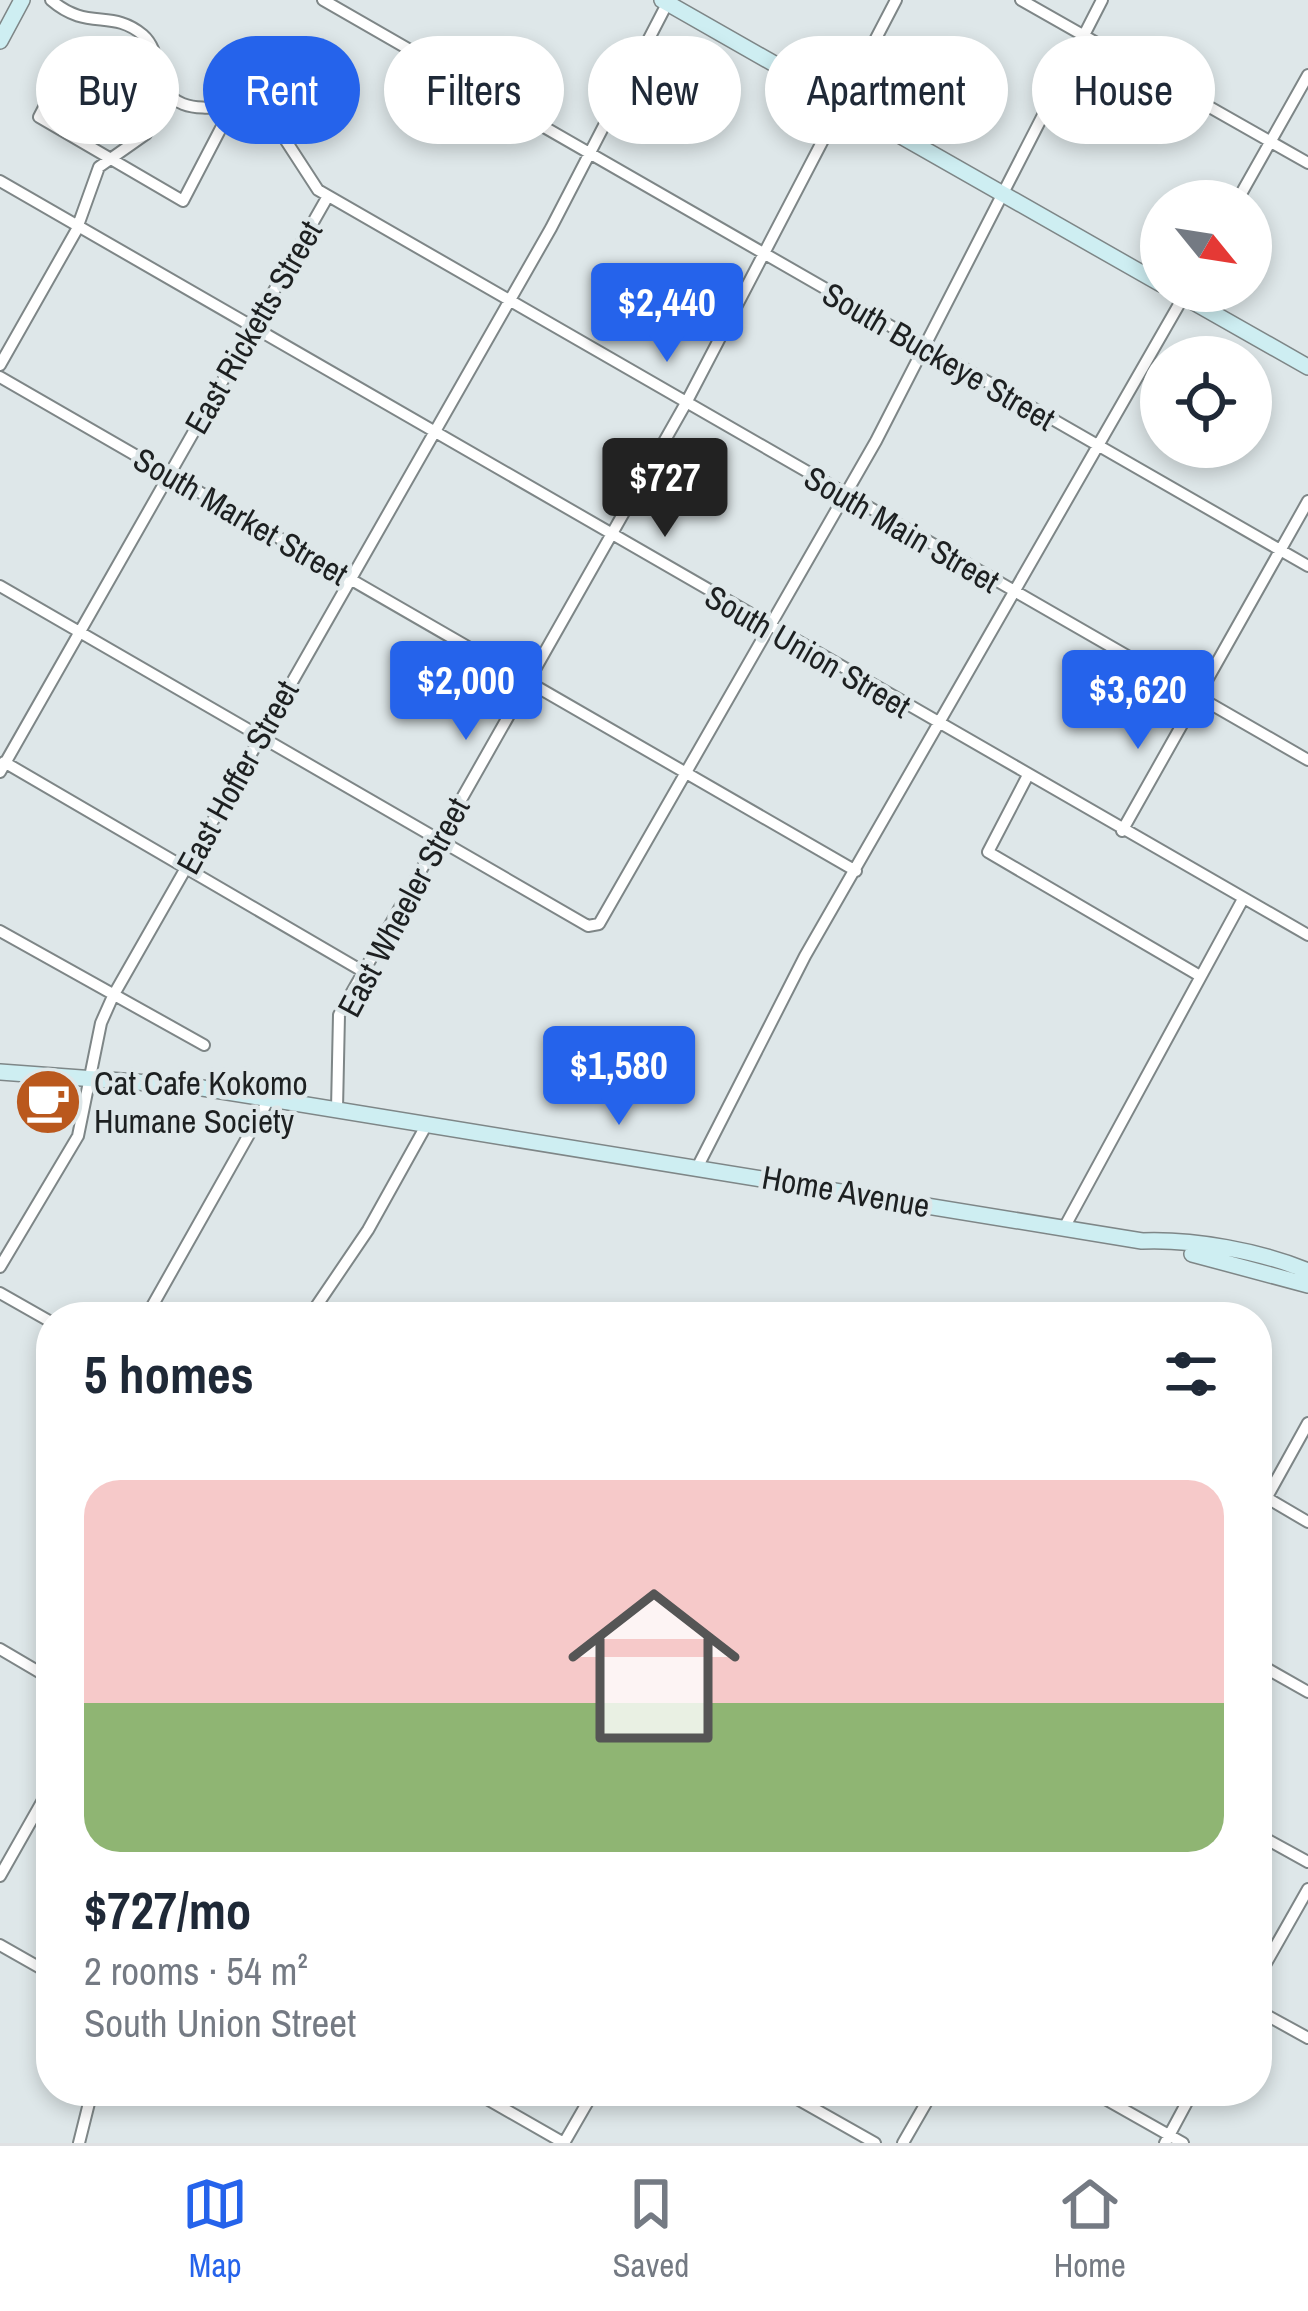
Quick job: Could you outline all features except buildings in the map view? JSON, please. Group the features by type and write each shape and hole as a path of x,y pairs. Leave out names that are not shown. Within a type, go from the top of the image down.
{"main road":[{"path":"0,41 22,0"},
{"path":"666,1 765,58"},
{"path":"915,144 1140,272"},
{"path":"1214,312 1308,367"},
{"name":"Home Avenue","path":"0,1072 88,1077 337,1109 1262,1257 1308,1271"},
{"path":"1142,1241 1308,1285"}],"street":[{"path":"51,0 71,17 118,21 144,36"},
{"name":"South Buckeye Street","path":"322,0 1308,566"},
{"name":"East Wheeler Street","path":"878,36 896,0"},
{"path":"1021,0 1084,36 1102,0"},
{"name":"East Hoffer Street","path":"0,1267 78,1136 100,1023 113,997 590,156 666,1"},
{"path":"1249,180 1308,75"},
{"path":"1215,111 1308,163"},
{"path":"0,586 594,926 606,917 845,496 1032,137"},
{"path":"86,144 183,202 213,144"},
{"path":"0,365 75,224 92,178 131,144"},
{"name":"South Main Street","path":"290,144 301,171 328,196 1014,595 1308,760"},
{"name":"East Wheeler Street","path":"337,1109 340,1015 686,403 823,144"},
{"name":"South Union Street","path":"0,181 940,728 1306,930"},
{"name":"East Ricketts Street","path":"2,765 328,196"},
{"path":"698,1166 856,871 1171,312"},
{"name":"South Market Street","path":"0,377 856,871"},
{"path":"1122,831 1308,501"},
{"path":"2,765 364,972"},
{"path":"1028,777 988,852 1200,976"},
{"path":"1064,1228 1243,899"},
{"path":"0,931 204,1045"},
{"path":"154,1302 269,1099"},
{"path":"319,1302 368,1230 428,1124"},
{"path":"0,1293 36,1313"},
{"path":"1272,1489 1308,1423"},
{"path":"1272,1501 1308,1522"},
{"path":"0,1649 36,1670"},
{"path":"1272,1672 1308,1692"},
{"path":"0,1876 36,1812"},
{"path":"1272,1842 1308,1862"},
{"path":"1272,1952 1308,1888"},
{"path":"0,1945 36,1965"},
{"path":"1272,2018 1308,2038"},
{"path":"79,2143 88,2106"},
{"path":"499,2106 564,2143 585,2106"},
{"path":"809,2106 874,2143"},
{"path":"903,2143 924,2106"},
{"path":"1115,2106 1167,2139 1183,2143"},
{"path":"1167,2139 1185,2106"}],"place":[{"name":"Cat Cafe Kokomo Humane Society","path":"48,1102"}]}
